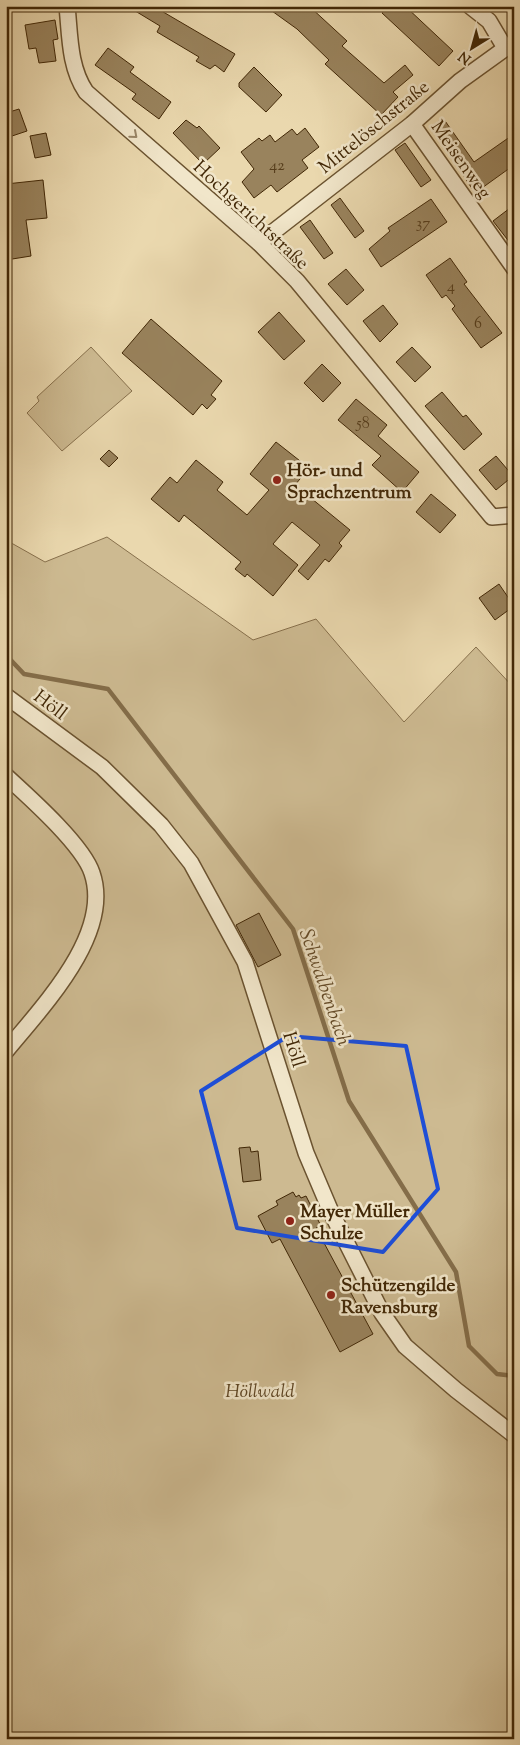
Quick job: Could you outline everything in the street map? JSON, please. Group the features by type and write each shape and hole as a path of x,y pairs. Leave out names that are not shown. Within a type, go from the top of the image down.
{"street":[{"name":"Hochgerichtstraße","path":"67,6 76,73 86,92 259,243 296,281 492,517 514,515"},
{"path":"470,6 489,22 509,45"},
{"name":"Mittelöschstraße","path":"259,243 412,124 460,81 509,45"},
{"name":"Meisenweg","path":"412,124 514,268"},
{"name":"Höll","path":"6,696 102,767 161,826 191,863 245,962 306,1153 331,1212 382,1313 404,1346 514,1435"},
{"path":"6,776 51,819 82,854 92,872 96,906 92,922 78,955 54,991 6,1051"}],"highlighted area":[{"path":"288,1036 406,1046 438,1189 383,1252 237,1228 201,1091"}],"green space":[{"path":"91,347 132,391 62,451 27,413 39,401 37,397"},
{"name":"Höllwald","path":"107,537 253,640 316,619 404,722 476,647 514,688 514,1739 6,1739 6,540 45,562"}],"building":[{"path":"127,6 153,6 235,54 224,72 215,65 210,69 196,61 199,57 157,32 160,26"},
{"path":"265,6 309,6 347,41 342,46 384,83 405,65 413,75 393,92 398,97 381,115 325,64 329,60 297,29"},
{"path":"388,6 405,6 453,51 439,66 382,13"},
{"path":"55,20 58,39 53,40 56,61 39,63 36,48 29,49 25,25"},
{"path":"108,48 134,67 130,72 171,102 159,119 132,99 136,94 95,65"},
{"path":"254,67 282,95 266,112 239,87 239,83"},
{"path":"19,109 27,131 6,138 6,113"},
{"path":"443,118 474,162 514,134 514,165 475,193 461,172 464,170 432,126"},
{"path":"186,120 197,128 199,126 220,148 203,164 173,133"},
{"path":"305,128 319,147 302,160 308,168 277,192 271,185 254,198 242,182 254,169 241,152 259,138 262,141 270,135 275,142 292,129 297,135"},
{"path":"46,133 51,155 35,158 30,136"},
{"path":"405,143 431,180 421,187 395,150"},
{"path":"43,180 47,218 26,220 31,256 6,260 6,184"},
{"path":"340,198 364,231 355,238 331,205"},
{"path":"431,199 447,222 381,267 369,249 390,231 388,228"},
{"path":"514,205 514,248 493,221"},
{"path":"310,220 333,253 324,259 300,227"},
{"path":"450,258 467,282 464,284 502,333 481,348 452,309 455,306 446,295 442,298 426,275"},
{"path":"346,269 364,290 347,305 328,284"},
{"path":"383,305 398,324 380,342 363,321"},
{"path":"279,312 305,341 284,360 258,332"},
{"path":"151,319 222,381 211,395 216,399 207,409 202,404 193,415 122,353"},
{"path":"412,347 431,367 415,382 396,362"},
{"path":"322,364 341,383 323,402 304,383"},
{"path":"442,392 463,417 466,415 482,434 464,450 425,406"},
{"path":"356,399 387,425 378,436 419,472 402,492 372,465 381,456 338,420"},
{"path":"276,442 309,468 295,485 350,530 339,543 342,546 329,562 325,559 308,580 298,571 320,545 292,522 273,544 298,565 273,596 247,574 245,577 235,569 241,562 184,515 179,522 151,499 170,477 177,483 196,460 223,482 217,490 247,515 269,490 250,474"},
{"path":"109,450 118,458 109,467 100,459"},
{"path":"496,456 513,476 496,490 479,470"},
{"path":"431,494 456,515 440,533 416,512"},
{"path":"499,584 514,606 495,620 479,598"},
{"path":"259,913 281,955 258,967 236,925"},
{"path":"250,1147 251,1152 258,1151 261,1180 243,1182 239,1148"},
{"name":"Schützengilde Ravensburg","path":"293,1192 296,1197 299,1195 301,1198 306,1196 321,1226 316,1228 373,1334 340,1352 280,1239 272,1243 258,1216 278,1205 276,1201"}],"waterway":[{"name":"Schwalbenbach","path":"6,655 24,674 108,689 293,929 349,1101 456,1272 469,1346 497,1374 514,1376"}],"place":[{"name":"Hör- und Sprachzentrum","path":"277,480"},
{"name":"Mayer Müller Schulze","path":"290,1221"},
{"name":"Schützengilde Ravensburg","path":"331,1295"}]}
